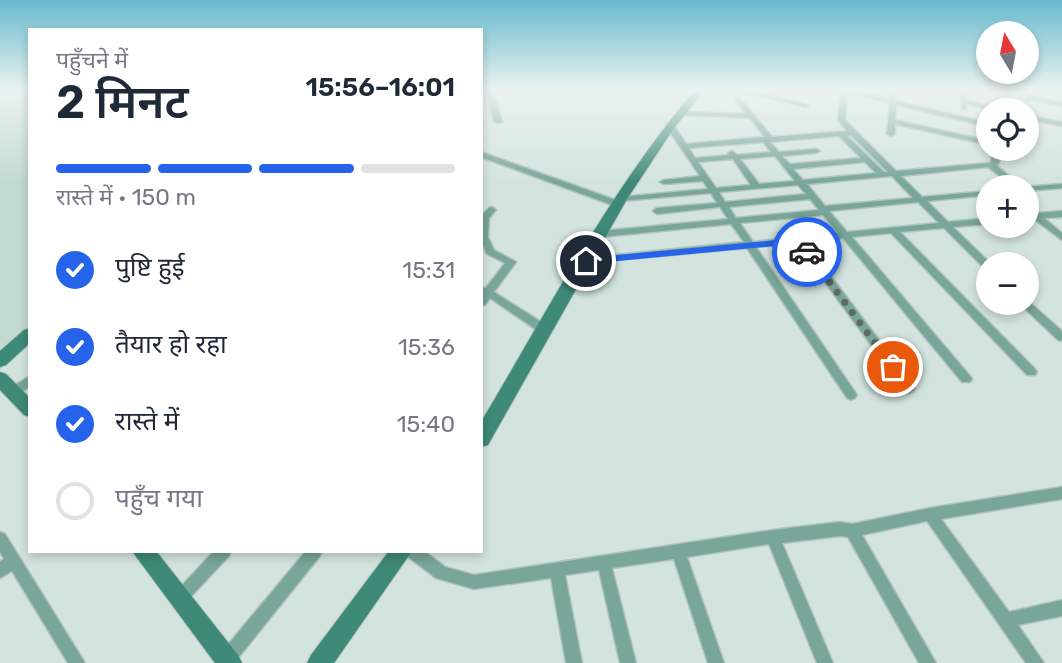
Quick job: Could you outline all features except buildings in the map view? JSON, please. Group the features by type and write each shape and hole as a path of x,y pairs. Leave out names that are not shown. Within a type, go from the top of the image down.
{"street":[{"path":"483,436 620,201 675,121"},
{"path":"754,121 776,154 966,379"},
{"path":"842,121 976,256"},
{"path":"891,134 892,121 976,141"},
{"path":"670,126 851,395"},
{"path":"841,133 882,174"},
{"path":"685,146 852,133"},
{"path":"804,136 827,163"},
{"path":"725,142 755,186"},
{"path":"695,160 816,151"},
{"path":"483,155 620,201 990,165 995,161"},
{"path":"787,167 867,160"},
{"path":"990,165 1003,175"},
{"path":"664,182 706,178"},
{"path":"1039,188 1062,186"},
{"path":"601,234 976,193"},
{"path":"657,211 811,196"},
{"path":"492,210 485,217 484,237 490,252 511,262 485,292 545,330"},
{"path":"1039,216 1062,214"},
{"path":"586,261 976,222"},
{"path":"1039,222 1062,237"},
{"path":"894,231 1031,373"},
{"path":"799,241 909,388"},
{"path":"1039,315 1062,337"},
{"path":"0,361 28,336"},
{"path":"7,385 28,380"},
{"path":"7,385 28,408"},
{"path":"415,553 441,573 474,582 773,537 840,529 852,531 930,514 1062,493"},
{"path":"930,514 1036,663"},
{"path":"852,531 928,663"},
{"path":"773,537 825,663"},
{"path":"0,539 77,663"},
{"path":"678,551 716,663"},
{"path":"144,553 228,661 312,553"},
{"path":"179,599 222,553"},
{"path":"319,663 401,553"},
{"path":"0,571 14,561"},
{"path":"604,563 628,663"},
{"path":"557,570 574,663"},
{"path":"1006,620 1062,608"}],"shaded area":[{"path":"0,121 28,121 28,345 0,370"}],"way so far":[{"path":"807,252 893,367"}],"route":[{"path":"586,261 799,241 807,252"}]}
